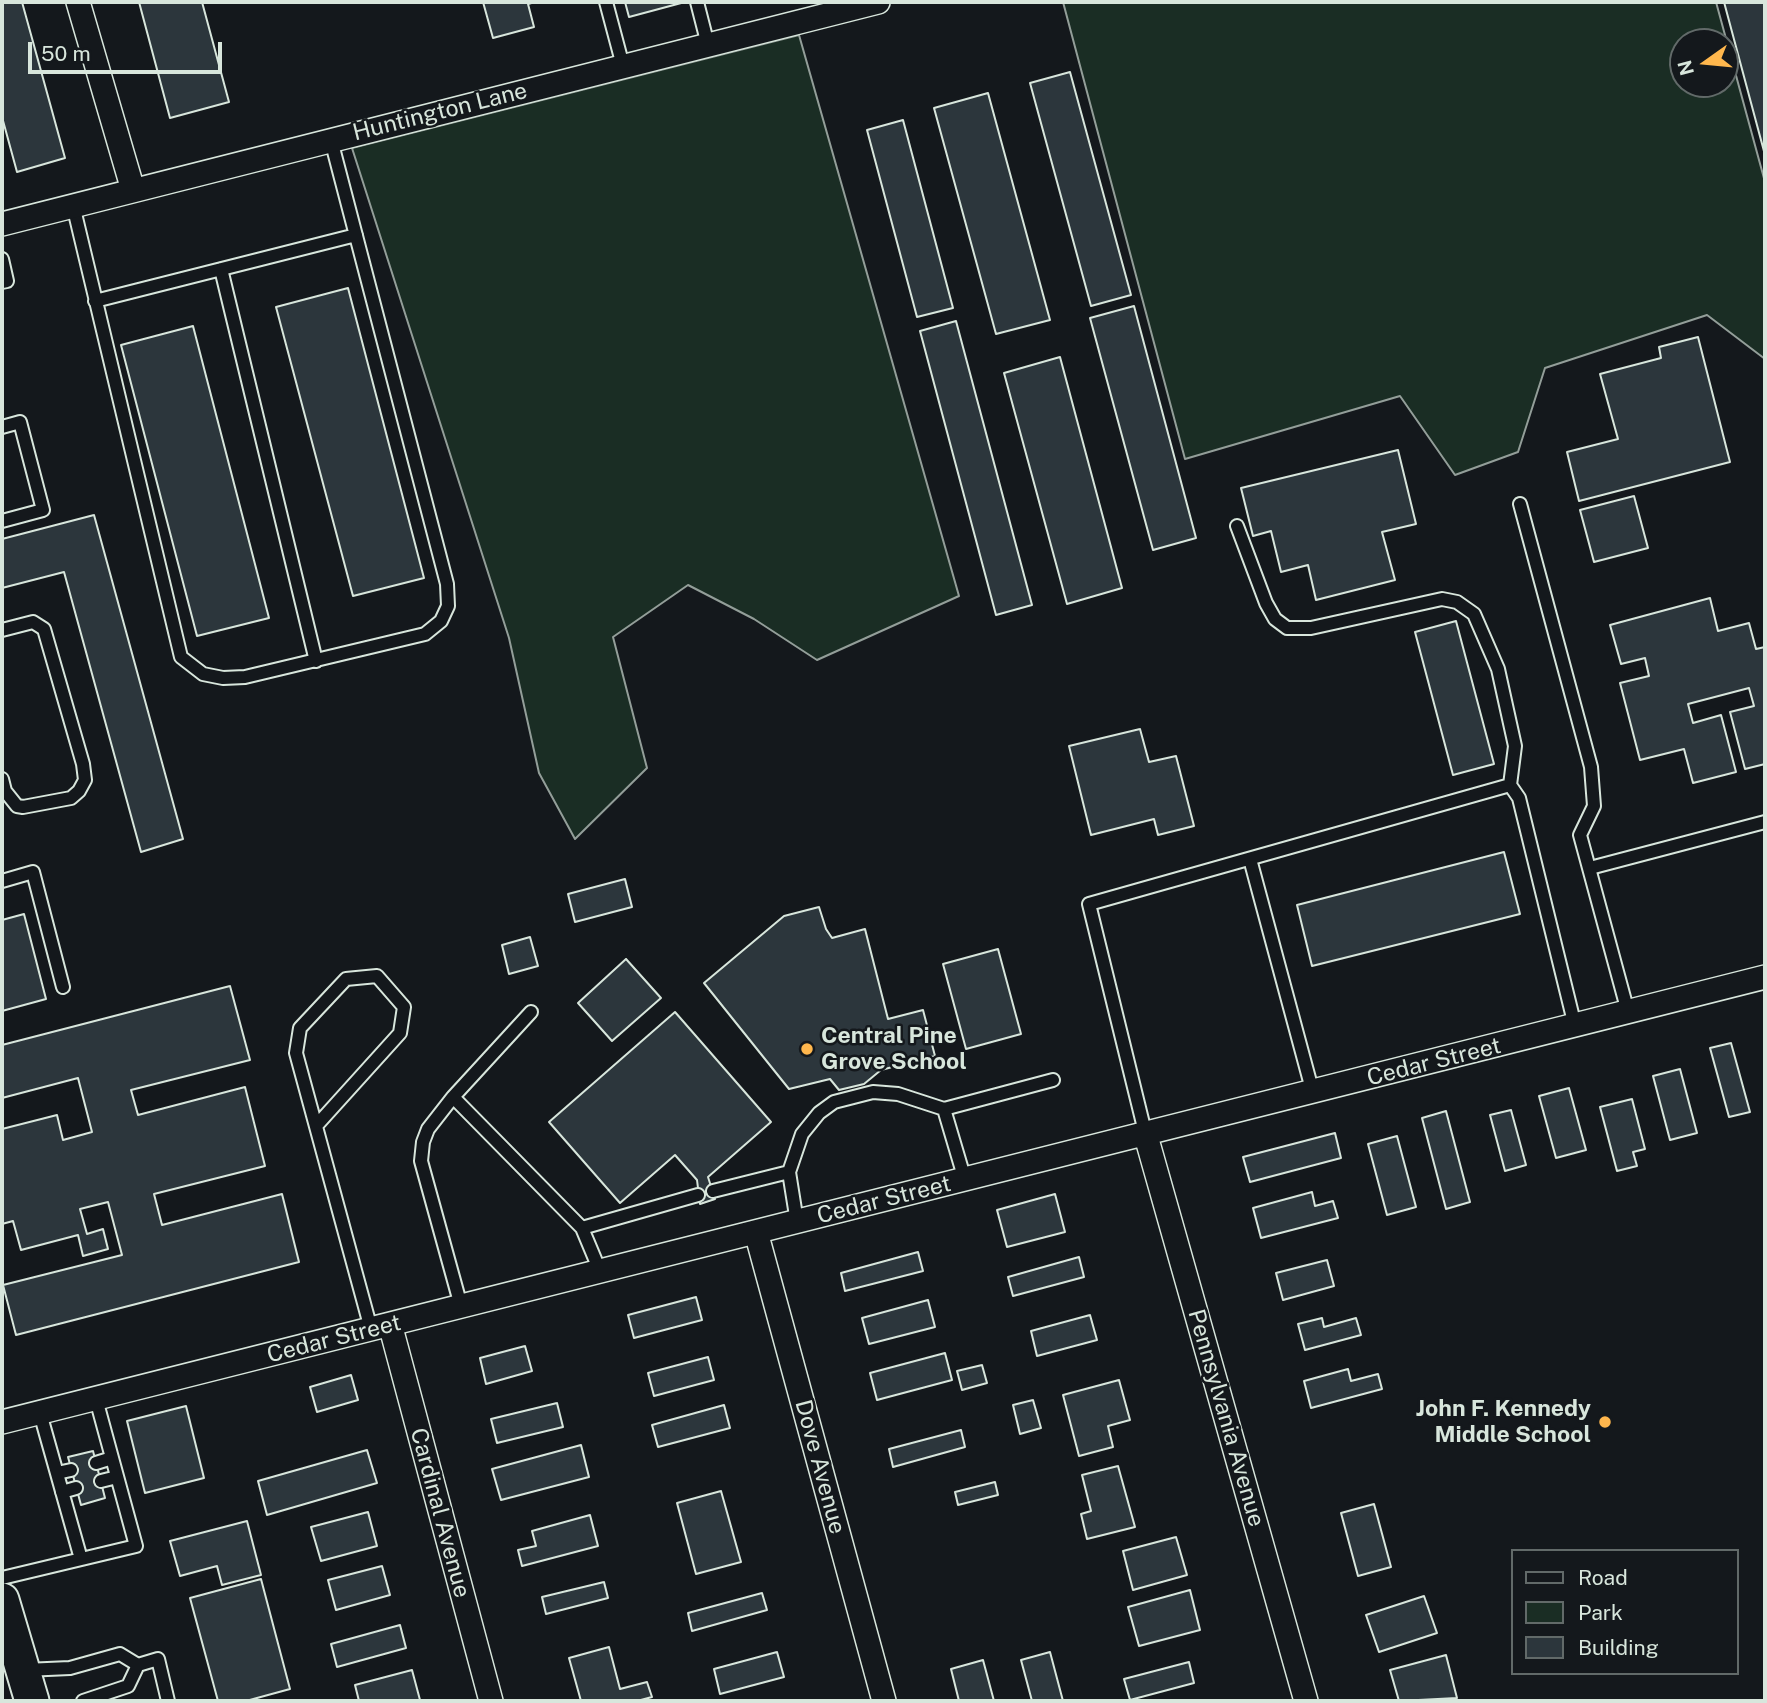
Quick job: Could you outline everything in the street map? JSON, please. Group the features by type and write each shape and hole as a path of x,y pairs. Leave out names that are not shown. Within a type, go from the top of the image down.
{"main road":[{"path":"2,1600 27,1686"}],"street":[{"path":"78,2 133,190"},
{"name":"Huntington Lane","path":"2,223 878,2"},
{"name":"Cedar Street","path":"2,1422 1146,1136 1765,977"},
{"name":"Pennsylvania Avenue","path":"1146,1136 1306,1701"},
{"name":"Dove Avenue","path":"756,1232 884,1701"},
{"name":"Cardinal Avenue","path":"381,1327 491,1701"}],"lane":[{"path":"606,2 623,66"},
{"path":"698,2 708,45"},
{"path":"73,205 181,657 203,674 223,678 244,677 425,634 441,621 448,606 447,584 331,140"},
{"path":"95,301 356,235"},
{"path":"2,259 8,281 2,282"},
{"path":"221,269 316,661"},
{"path":"2,427 20,422 43,510 2,521"},
{"path":"1520,504 1591,767 1594,806 1580,835 1628,1012"},
{"path":"1237,526 1266,603 1275,619 1287,628 1311,628 1442,599 1457,602 1474,614 1499,669 1515,746 1510,785 1519,798 1575,1026"},
{"path":"2,630 33,622 44,629 83,764 85,780 71,798 23,807 17,806 5,791 2,779"},
{"path":"1146,1136 1090,904 1510,785"},
{"path":"1590,868 1765,822"},
{"path":"1251,859 1313,1093"},
{"path":"2,881 33,872 63,986"},
{"path":"316,1126 400,1033 404,1007 377,976 346,979 300,1028 296,1054 316,1126 381,1327"},
{"path":"461,1306 421,1161 423,1142 428,1129 453,1097 531,1012"},
{"path":"797,1222 789,1172 802,1134 819,1113 834,1102 873,1091 898,1094 944,1109 1053,1080"},
{"path":"453,1097 582,1228 600,1271"},
{"path":"944,1109 965,1180"},
{"path":"713,1191 789,1172"},
{"path":"582,1228 698,1195"},
{"path":"2,1578 136,1546 96,1399"},
{"path":"40,1413 81,1559"},
{"path":"96,1463 112,1458"},
{"path":"57,1474 71,1469"},
{"path":"101,1481 117,1477"},
{"path":"62,1492 76,1488"},
{"path":"27,1686 70,1668 120,1654 138,1665"},
{"path":"83,1701 128,1686 138,1665 158,1659 168,1701"}],"green space":[{"path":"1063,2 1716,2 1723,28 1669,28 1669,98 1739,98 1739,86 1765,182 1765,359 1707,315 1545,368 1518,452 1455,475 1400,396 1185,459"},
{"path":"799,35 959,596 817,660 754,619 688,585 613,637 647,768 575,839 539,773 509,638 352,148"}],"building":[{"path":"2,2 22,2 65,158 17,172 2,117"},
{"path":"139,2 202,2 229,102 170,118"},
{"path":"483,2 535,2 528,4 534,27 493,38"},
{"path":"625,2 685,2 629,17"},
{"path":"1724,2 1765,2 1765,155 1739,58 1739,28 1731,28"},
{"path":"1070,72 1131,295 1091,306 1030,83"},
{"path":"988,93 1050,320 996,334 934,108"},
{"path":"903,120 953,308 917,317 867,130"},
{"path":"348,288 424,578 353,596 276,307"},
{"path":"1134,306 1196,538 1153,550 1090,318"},
{"path":"956,321 1032,605 996,615 920,331"},
{"path":"193,326 269,618 197,636 121,345"},
{"path":"1698,337 1730,462 1579,501 1567,452 1618,439 1600,374 1661,358 1659,347"},
{"path":"1060,357 1122,588 1067,604 1004,373"},
{"path":"1398,450 1416,524 1382,532 1395,580 1316,600 1308,565 1281,572 1271,531 1253,536 1241,488"},
{"path":"1634,496 1648,548 1594,562 1580,510"},
{"path":"94,515 183,839 141,852 64,572 2,588 2,539"},
{"path":"1710,598 1718,631 1749,623 1756,649 1765,647 1765,764 1745,769 1730,712 1754,706 1749,688 1688,704 1693,723 1721,715 1736,772 1693,783 1684,749 1640,760 1620,683 1649,676 1645,658 1621,664 1610,625"},
{"path":"1456,621 1494,764 1453,775 1415,632"},
{"path":"1140,729 1149,762 1176,756 1194,826 1158,835 1154,819 1091,835 1069,746"},
{"path":"1504,852 1520,914 1312,966 1297,905"},
{"path":"625,879 632,907 575,922 568,894"},
{"path":"819,907 832,938 865,929 888,1019 923,1010 935,1056 881,1070 864,1084 839,1090 830,1079 789,1089 704,983 784,916"},
{"path":"24,914 46,999 2,1011 2,920"},
{"path":"530,937 538,966 509,974 502,945"},
{"path":"998,949 1021,1034 966,1049 943,964"},
{"path":"626,959 661,998 612,1041 578,1003"},
{"path":"230,986 250,1060 131,1090 138,1115 245,1087 265,1166 154,1194 162,1225 282,1194 299,1262 16,1335 3,1285 122,1255 108,1202 80,1209 87,1234 103,1229 108,1249 83,1256 78,1235 21,1250 13,1221 2,1224 2,1129 57,1115 63,1140 92,1132 78,1078 2,1098 2,1045"},
{"path":"675,1012 771,1122 708,1177 715,1199 700,1204 697,1180 675,1155 620,1203 549,1122"},
{"path":"1731,1043 1750,1112 1729,1117 1710,1048"},
{"path":"1680,1069 1697,1133 1670,1140 1653,1076"},
{"path":"1569,1088 1586,1150 1556,1158 1539,1096"},
{"path":"1632,1099 1645,1149 1633,1152 1637,1166 1617,1171 1600,1107"},
{"path":"1511,1110 1526,1165 1505,1171 1490,1115"},
{"path":"1446,1111 1470,1202 1446,1209 1422,1118"},
{"path":"1335,1133 1341,1158 1250,1182 1243,1157"},
{"path":"1397,1136 1416,1207 1387,1215 1368,1144"},
{"path":"1312,1192 1315,1206 1333,1201 1338,1218 1261,1238 1253,1208"},
{"path":"1055,1194 1065,1232 1007,1247 997,1210"},
{"path":"918,1252 923,1271 845,1291 841,1273"},
{"path":"1079,1257 1084,1277 1013,1296 1008,1277"},
{"path":"1327,1260 1334,1286 1283,1300 1276,1273"},
{"path":"696,1297 702,1320 634,1338 628,1315"},
{"path":"928,1300 935,1327 869,1344 862,1318"},
{"path":"1090,1315 1097,1340 1037,1356 1031,1331"},
{"path":"1322,1318 1324,1327 1356,1318 1361,1335 1305,1350 1298,1324"},
{"path":"525,1346 532,1371 486,1384 480,1358"},
{"path":"945,1353 952,1380 877,1400 870,1373"},
{"path":"708,1357 714,1380 654,1396 648,1373"},
{"path":"982,1365 987,1383 962,1390 957,1371"},
{"path":"1348,1369 1351,1381 1378,1374 1382,1389 1311,1408 1304,1381"},
{"path":"351,1375 358,1400 317,1412 310,1387"},
{"path":"1119,1380 1130,1420 1108,1426 1113,1447 1079,1456 1063,1395"},
{"path":"1033,1400 1041,1428 1020,1434 1013,1405"},
{"path":"557,1403 563,1427 497,1443 491,1419"},
{"path":"724,1405 730,1428 658,1447 652,1425"},
{"path":"186,1406 204,1478 145,1493 127,1421"},
{"path":"961,1430 965,1447 893,1467 889,1449"},
{"path":"581,1445 589,1477 501,1500 492,1469"},
{"path":"367,1450 377,1483 267,1515 258,1481"},
{"path":"93,1451 105,1498 81,1505 68,1457"},
{"path":"1118,1466 1135,1527 1087,1539 1081,1514 1091,1511 1082,1475"},
{"path":"995,1482 998,1495 958,1505 955,1492"},
{"path":"721,1491 741,1562 696,1574 677,1503"},
{"path":"1374,1504 1391,1567 1358,1576 1341,1513"},
{"path":"368,1512 377,1546 321,1561 311,1527"},
{"path":"590,1515 598,1546 522,1566 518,1550 536,1546 532,1531"},
{"path":"247,1521 261,1575 222,1585 217,1566 180,1576 170,1541"},
{"path":"1176,1537 1187,1575 1133,1590 1123,1551"},
{"path":"382,1566 390,1595 336,1610 328,1580"},
{"path":"261,1579 290,1689 246,1701 218,1701 190,1598"},
{"path":"604,1582 608,1598 546,1614 542,1597"},
{"path":"1190,1590 1200,1630 1139,1646 1128,1607"},
{"path":"762,1593 767,1610 692,1631 688,1613"},
{"path":"1424,1596 1437,1633 1379,1652 1366,1615"},
{"path":"400,1625 406,1648 337,1667 331,1644"},
{"path":"609,1647 620,1689 647,1682 652,1697 637,1701 581,1701 569,1658"},
{"path":"777,1652 784,1677 720,1694 714,1669"},
{"path":"1050,1652 1063,1701 1032,1701 1021,1660"},
{"path":"1446,1655 1457,1698 1399,1701 1390,1670"},
{"path":"983,1660 994,1701 959,1701 951,1669"},
{"path":"1189,1662 1194,1683 1130,1700 1124,1679"},
{"path":"412,1670 420,1700 359,1701 355,1685"}],"place":[{"name":"Central Pine Grove School","path":"807,1049"},
{"name":"John F. Kennedy Middle School","path":"1605,1422"}]}
